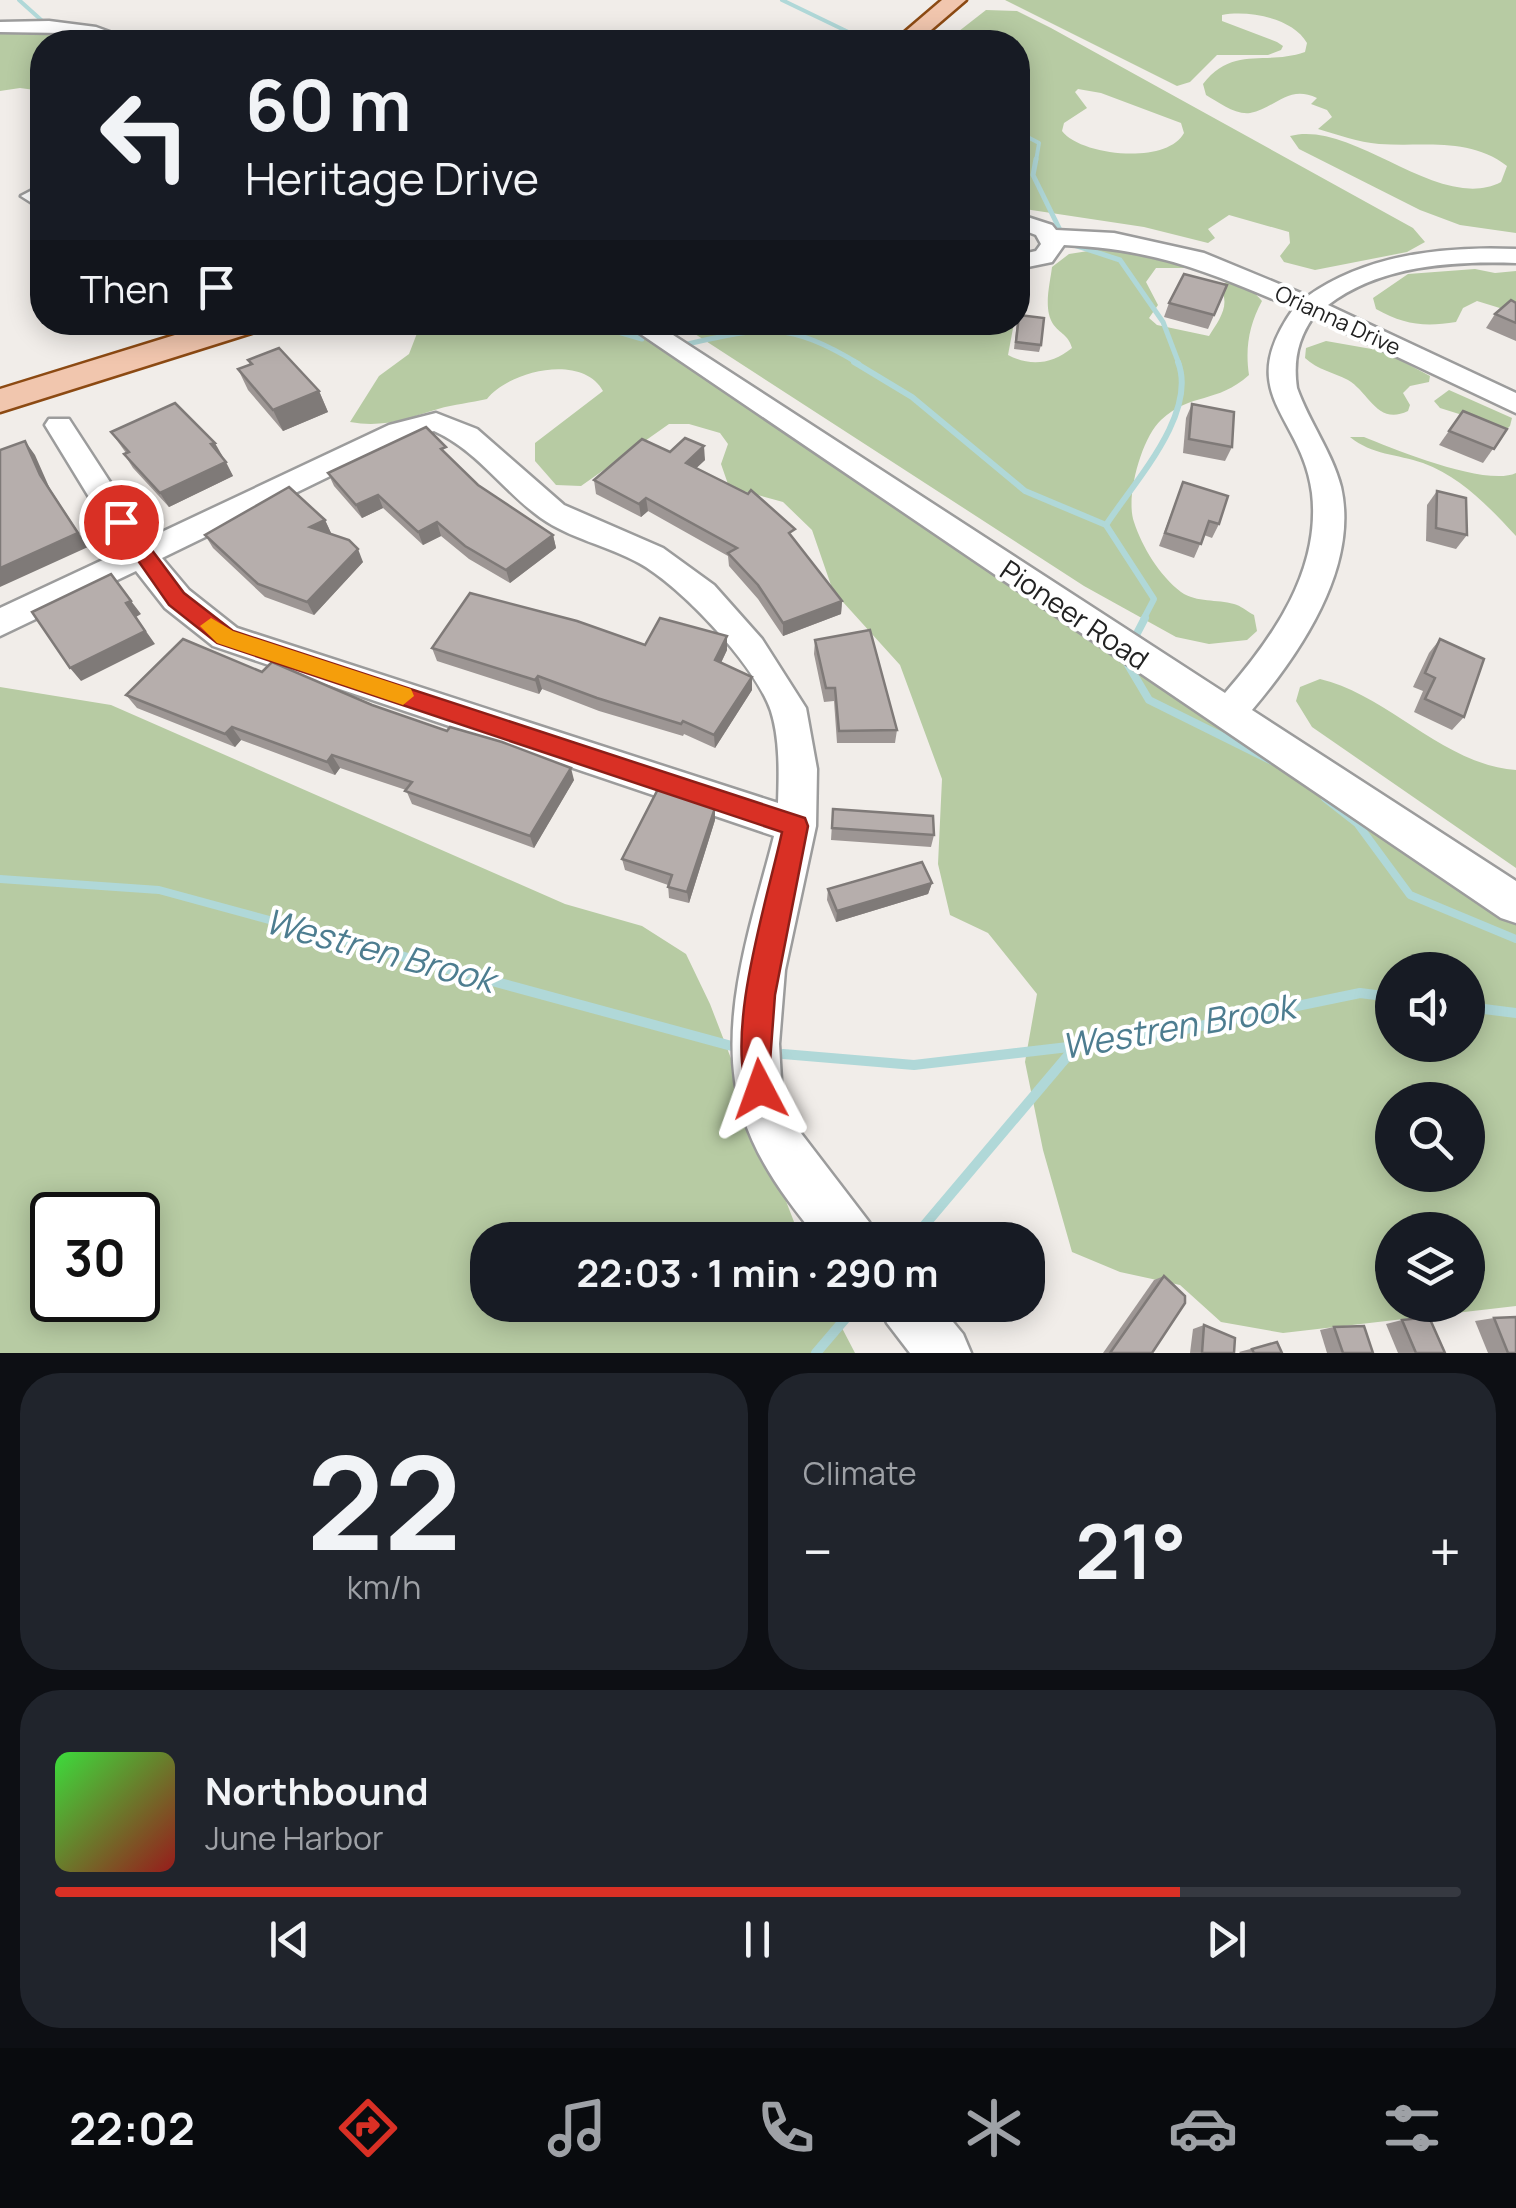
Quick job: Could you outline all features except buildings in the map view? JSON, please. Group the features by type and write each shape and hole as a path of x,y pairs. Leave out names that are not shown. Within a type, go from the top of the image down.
{"main road":[{"path":"919,30 955,0"},
{"path":"0,401 211,335"}],"street":[{"path":"0,27 50,24 90,30"},
{"path":"1030,224 1050,237 1053,244 1044,256 1030,259"},
{"name":"Orianna Drive","path":"1050,237 1114,240 1196,258 1309,305 1516,404"},
{"path":"1227,715 1275,661 1296,624 1327,532 1329,502 1319,467 1289,404 1281,372 1284,338 1309,305 1355,277 1433,258 1516,256"},
{"name":"Pioneer Road","path":"655,335 1516,904"},
{"path":"0,623 399,431 436,422 466,435 553,512 652,556 702,594 750,648 788,708 798,770 796,826 760,995 755,1062 766,1116 809,1188 836,1222"},
{"path":"59,425 141,555 177,599 225,637 796,826"},
{"path":"918,1322 944,1353"}],"green space":[{"path":"1005,0 1516,0 1516,233 1460,225 1420,210 1299,149 1290,136 1315,134 1341,141 1424,177 1477,189 1501,182 1507,166 1492,157 1446,145 1371,143 1318,129 1332,117 1327,110 1311,104 1317,98 1307,94 1290,95 1250,113 1238,112 1206,95 1203,84 1226,65 1305,52 1307,43 1292,27 1257,15 1222,15 1222,21 1277,42 1283,46 1281,50 1268,55 1217,55 1190,82 1177,86"},
{"path":"986,10 1017,11 1413,228 1425,242 1407,252 1315,270 1284,262 1280,256 1290,243 1289,232 1229,215 1208,229 1215,238 1208,243 1144,227 1030,210 1030,30 960,30","holes":["1078,89 1101,93 1181,123 1184,133 1175,143 1143,153 1104,151 1072,140 1062,131 1064,123 1087,108 1075,92"]},
{"path":"0,31 30,31 30,89 0,91"},
{"path":"1114,247 1182,260 1185,268 1156,268 1146,282 1158,305 1149,318 1157,325 1209,336 1223,312 1219,286 1225,283 1242,284 1262,301 1249,337 1249,375 1226,390 1183,405 1161,420 1142,453 1132,498 1137,532 1159,569 1187,595 1227,602 1254,615 1257,631 1247,640 1209,644 1176,637 1084,586 697,335 1012,335 1008,355 1041,362 1072,348 1048,311 1052,267 1069,254"},
{"path":"1475,269 1495,273 1516,271 1516,313 1477,301 1463,308 1456,322 1424,324 1376,309 1373,298 1408,274"},
{"path":"416,335 640,335 1516,917 1516,1306 1485,1310 1485,1212 1375,1212 1378,1322 1283,1333 1221,1322 1180,1285 1120,1272 1072,1252 1043,1150 1025,1062 1037,994 988,933 950,915 938,864 942,779 900,665 833,591 812,530 783,502 729,487 721,464 728,444 720,433 689,424 669,424 581,486 556,485 535,461 535,443 603,391 593,379 579,372 563,369 528,374 497,389 487,399 394,422 350,422 379,376 409,354"},
{"path":"1326,341 1383,351 1430,376 1429,382 1410,386 1403,393 1410,405 1408,411 1388,414 1348,380 1305,358 1306,348"},
{"path":"1449,390 1512,418 1510,426 1507,429 1440,408 1434,401"},
{"path":"1350,437 1364,437 1464,471 1502,476 1516,473 1516,536 1450,476 1423,463 1367,447"},
{"path":"1320,679 1369,699 1465,756 1516,770 1516,868 1312,727 1296,701 1300,687"},
{"path":"0,687 111,705 565,904 642,926 686,954 710,1004 794,1222 470,1222 470,1322 839,1322 855,1353 0,1353"}],"waterway":[{"path":"19,0 55,30"},
{"path":"782,0 844,30"},
{"path":"1030,138 1039,143 1036,161"},
{"path":"1036,159 1033,175 1060,230"},
{"path":"1071,244 1120,260 1163,322 1179,364"},
{"path":"628,335 642,339"},
{"path":"683,345 729,335"},
{"path":"796,335 859,364"},
{"path":"854,362 912,397 1025,491 1106,525"},
{"path":"1106,525 1171,425 1182,382 1178,362"},
{"path":"1106,525 1154,599 1143,620"},
{"path":"1133,641 1145,618"},
{"path":"1124,658 1149,700 1272,761"},
{"path":"1325,798 1357,823 1410,895 1516,939"},
{"name":"Westren Brook","path":"0,879 159,890 358,944"},
{"name":"Westren Brook","path":"349,942 739,1048"},
{"name":"Westren Brook","path":"1076,1046 1137,1039 1360,993 1375,995"},
{"name":"Westren Brook","path":"1485,1009 1516,1013"},
{"name":"Westren Brook","path":"783,1054 914,1065 1076,1046"},
{"path":"927,1222 1076,1046"},
{"path":"816,1353 842,1322"}],"slow traffic":[{"path":"211,626 225,637 403,696"}],"route":[{"path":"121,522 141,555 177,599 225,637 796,826 760,995 755,1062 760,1089"}]}
